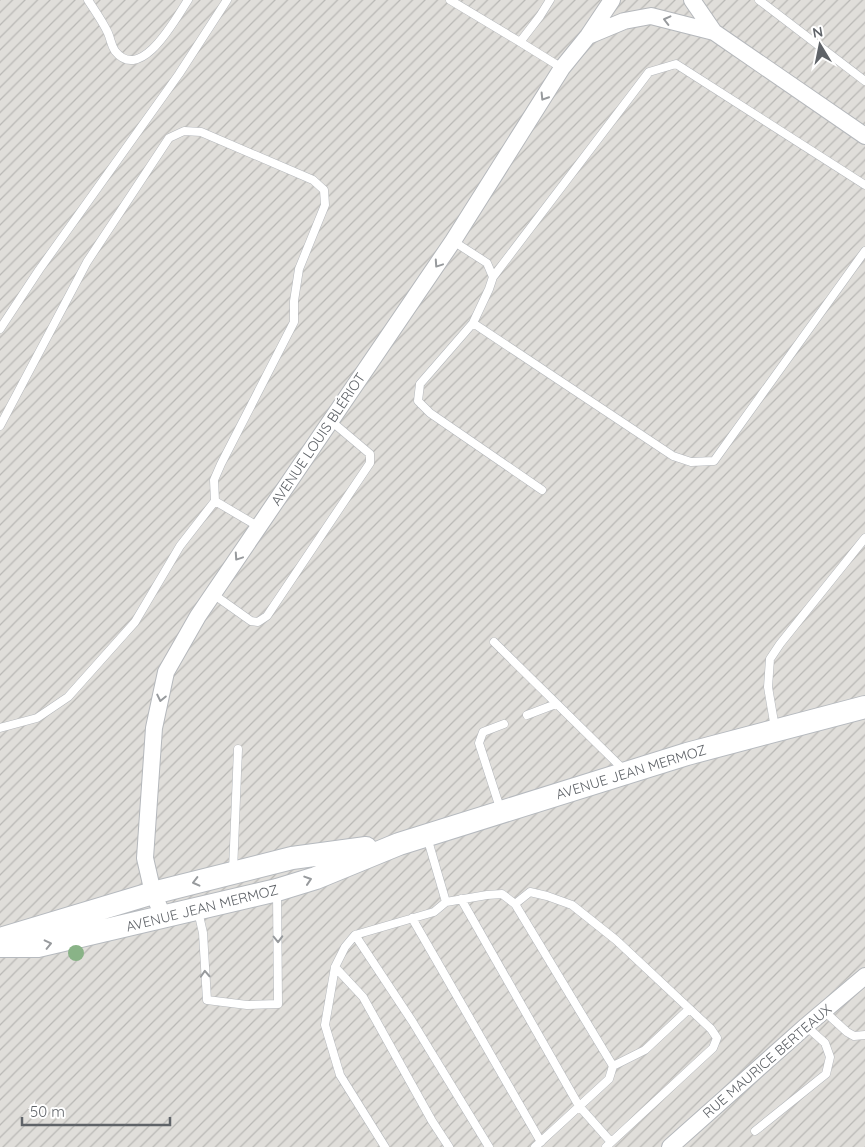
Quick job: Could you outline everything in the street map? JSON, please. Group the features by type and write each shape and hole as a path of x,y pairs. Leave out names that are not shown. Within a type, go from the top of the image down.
{"main road":[{"name":"AVENUE JEAN MERMOZ","path":"0,946 38,946 277,890 316,878 399,844 427,835 732,741 865,707"},
{"name":"AVENUE JEAN MERMOZ","path":"0,939 154,893 292,858 399,844"}],"street":[{"name":"AVENUE LOUIS BLÉRIOT","path":"164,918 154,893 145,858 154,728 166,672 198,616 453,241 562,68 588,36 612,0"},
{"path":"692,0 714,32"},
{"path":"588,36 624,20 651,16 714,32 865,136"},
{"name":"RUE MAURICE BERTEAUX","path":"671,1147 806,1026 865,976"}],"lane":[{"path":"88,0 108,34 111,45 125,60 140,58 157,45 188,0"},
{"path":"0,329 39,270 179,74 227,0"},
{"path":"450,0 562,68"},
{"path":"520,42 550,0"},
{"path":"759,0 865,81"},
{"path":"542,490 430,413 418,401 420,384 473,323 493,277 649,72 676,64 865,185"},
{"path":"0,426 87,262 170,138 184,131 201,132 314,180 324,190 325,205 299,269 294,301 294,322 221,464 214,480 215,501 180,546 135,622 68,697 37,718 0,728"},
{"path":"453,241 487,263 493,277"},
{"path":"473,323 673,456 691,462 714,462 865,251"},
{"path":"213,594 251,621 258,622 267,616 370,463 370,454 331,421"},
{"path":"215,501 259,527"},
{"path":"776,730 768,687 770,659 865,538"},
{"path":"494,642 627,773"},
{"path":"527,715 556,704"},
{"path":"502,813 480,744 483,732 504,724"},
{"path":"233,873 238,749"},
{"path":"427,835 446,902"},
{"path":"197,909 203,933 207,1000 247,1005 278,1004 277,890"},
{"path":"461,899 579,1106 609,1145 713,1048 717,1038 711,1029 616,940 572,905 530,892 515,904"},
{"path":"385,1147 340,1075 325,1025 335,967 345,947 355,935 434,912 446,902 502,894 515,904 613,1066"},
{"path":"412,918 538,1144 609,1079 613,1066 645,1050 690,1009"},
{"path":"355,935 412,1021 489,1147"},
{"path":"335,967 363,998 432,1121 449,1147"},
{"path":"824,1011 847,1032 854,1036 865,1035"},
{"path":"755,1131 826,1074 830,1057 825,1043 806,1026"}],"shaded area":[{"path":"0,0 865,0 865,1147 0,1147"}]}
